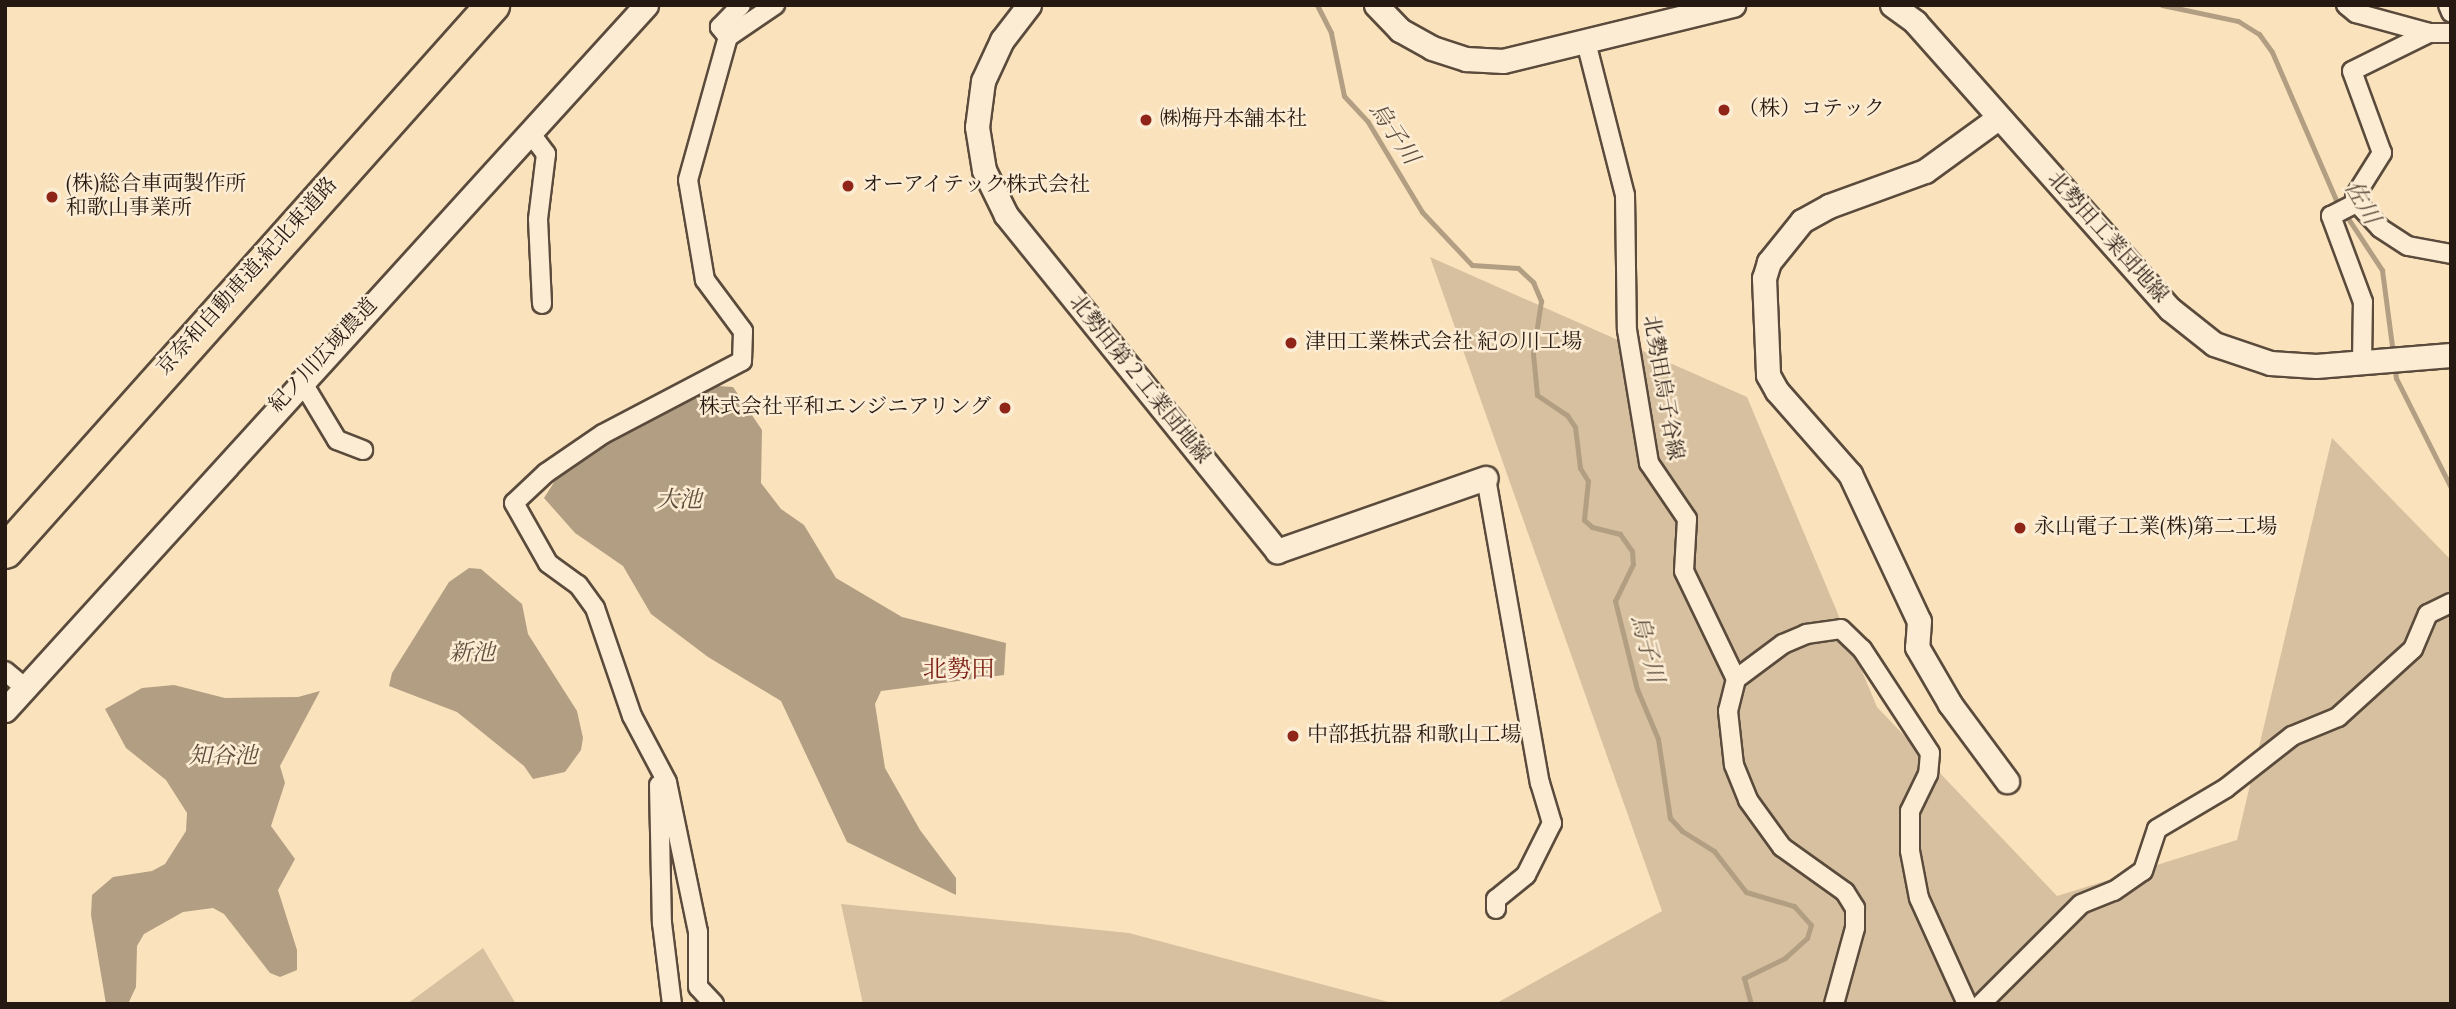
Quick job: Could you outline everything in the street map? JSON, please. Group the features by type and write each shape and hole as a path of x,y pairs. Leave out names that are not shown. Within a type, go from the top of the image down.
{"highway":[{"name":"京奈和自動車道;紀北東道路","path":"5,551 492,5"}],"street":[{"name":"紀ノ川広域農道","path":"5,710 301,380 531,134 646,5"},
{"path":"728,37 720,27 741,5"},
{"path":"714,1004 698,986 698,932 687,868 667,782 632,716 595,608 578,585 548,563 514,503 546,473 603,433 742,361 743,331 705,280 688,180 728,37 775,5"},
{"name":"北勢田第２工業団地線","path":"1029,5 1002,40 983,81 977,127 984,170 1006,215 1277,551 1486,478"},
{"path":"1376,5 1400,30 1432,48 1466,59 1503,61 1734,5"},
{"name":"北勢田工業団地線","path":"1892,5 1915,22 2170,309 2214,344 2270,363 2369,363 2451,355"},
{"path":"2346,5 2356,12 2429,33 2451,33"},
{"path":"2448,5 2451,12"},
{"path":"2369,363 2363,302 2355,270 2331,225 2355,196 2382,153 2351,71 2429,33"},
{"name":"北勢田烏子谷線","path":"1586,42 1625,195 1627,330 1649,463 1687,519 1684,571 1736,679"},
{"path":"1998,118 1925,171 1829,206 1802,221 1769,262 1764,278 1768,375 1777,391 1850,474 1919,621 1917,647 1950,704 2007,781"},
{"path":"531,134 546,154 538,219 542,304"},
{"path":"2347,207 2408,246 2451,254"},
{"path":"301,380 337,440 363,450"},
{"path":"1486,478 1539,783 1552,823 1526,875 1496,899 1496,909"},
{"path":"1981,1004 2081,904 2114,891 2143,871 2157,830 2226,788 2292,736 2338,717 2413,649 2428,614 2451,603"},
{"path":"1834,1004 1855,928 1855,908 1845,892 1782,847 1748,800 1728,731 1736,679 1783,644 1806,634 1841,629 1862,649 1930,753 1928,774 1910,811 1910,851 1919,898 1967,1004"},
{"path":"5,671 25,688"},
{"path":"657,761 662,923 672,1004"}],"shaded area":[{"path":"1430,257 1747,397 1877,707 2057,896 2237,840 2332,438 2451,560 2451,1004 1495,1004 1662,911"},
{"path":"841,904 1129,933 1396,1004 863,1004"},
{"path":"483,948 516,1004 407,1004"}],"water":[{"name":"大池","path":"718,386 733,387 762,430 761,483 781,509 804,525 836,578 902,617 1006,643 1004,675 881,691 875,704 885,768 920,830 956,878 956,895 847,842 781,701 708,657 651,614 623,566 575,533 544,498 558,476 659,412"},
{"name":"新池","path":"469,568 481,569 522,604 528,634 577,711 583,738 581,750 565,772 533,779 524,766 457,712 389,686 392,673 449,582"},
{"name":"知谷池","path":"174,685 225,698 298,697 320,691 280,766 285,783 271,826 295,859 278,890 297,950 297,970 280,977 270,973 224,914 213,908 183,912 144,934 137,946 136,987 128,1004 106,1004 91,915 92,895 113,877 152,871 165,864 186,831 187,813 166,780 126,748 105,709 142,688"}],"waterway":[{"name":"烏子川","path":"1317,5 1331,33 1344,96 1368,122 1422,212 1472,265 1518,268 1533,282 1541,301 1533,354 1537,395 1567,415 1575,427 1580,468 1588,481 1584,520 1592,527 1620,534 1632,551 1633,564 1615,601 1637,689 1658,739 1670,818 1682,831 1714,851 1746,892 1794,906 1811,925 1807,938 1785,958 1744,978 1751,1004"},
{"name":"佐川","path":"2162,5 2238,21 2259,34 2272,52 2336,200 2382,270 2393,354"},
{"name":"佐川","path":"2394,364 2396,378 2451,488"}],"place":[{"name":"（株）コテック","path":"1724,110"},
{"name":"㈱梅丹本舗本社","path":"1146,120"},
{"name":"オーアイテック株式会社","path":"848,186"},
{"name":"(株)総合車両製作所 和歌山事業所","path":"52,197"},
{"name":"津田工業株式会社 紀の川工場","path":"1291,343"},
{"name":"株式会社平和エンジニアリング","path":"1005,408"},
{"name":"永山電子工業(株)第二工場","path":"2020,528"},
{"name":"中部抵抗器 和歌山工場","path":"1293,736"}],"district":[{"name":"北勢田","path":"959,672"}]}
